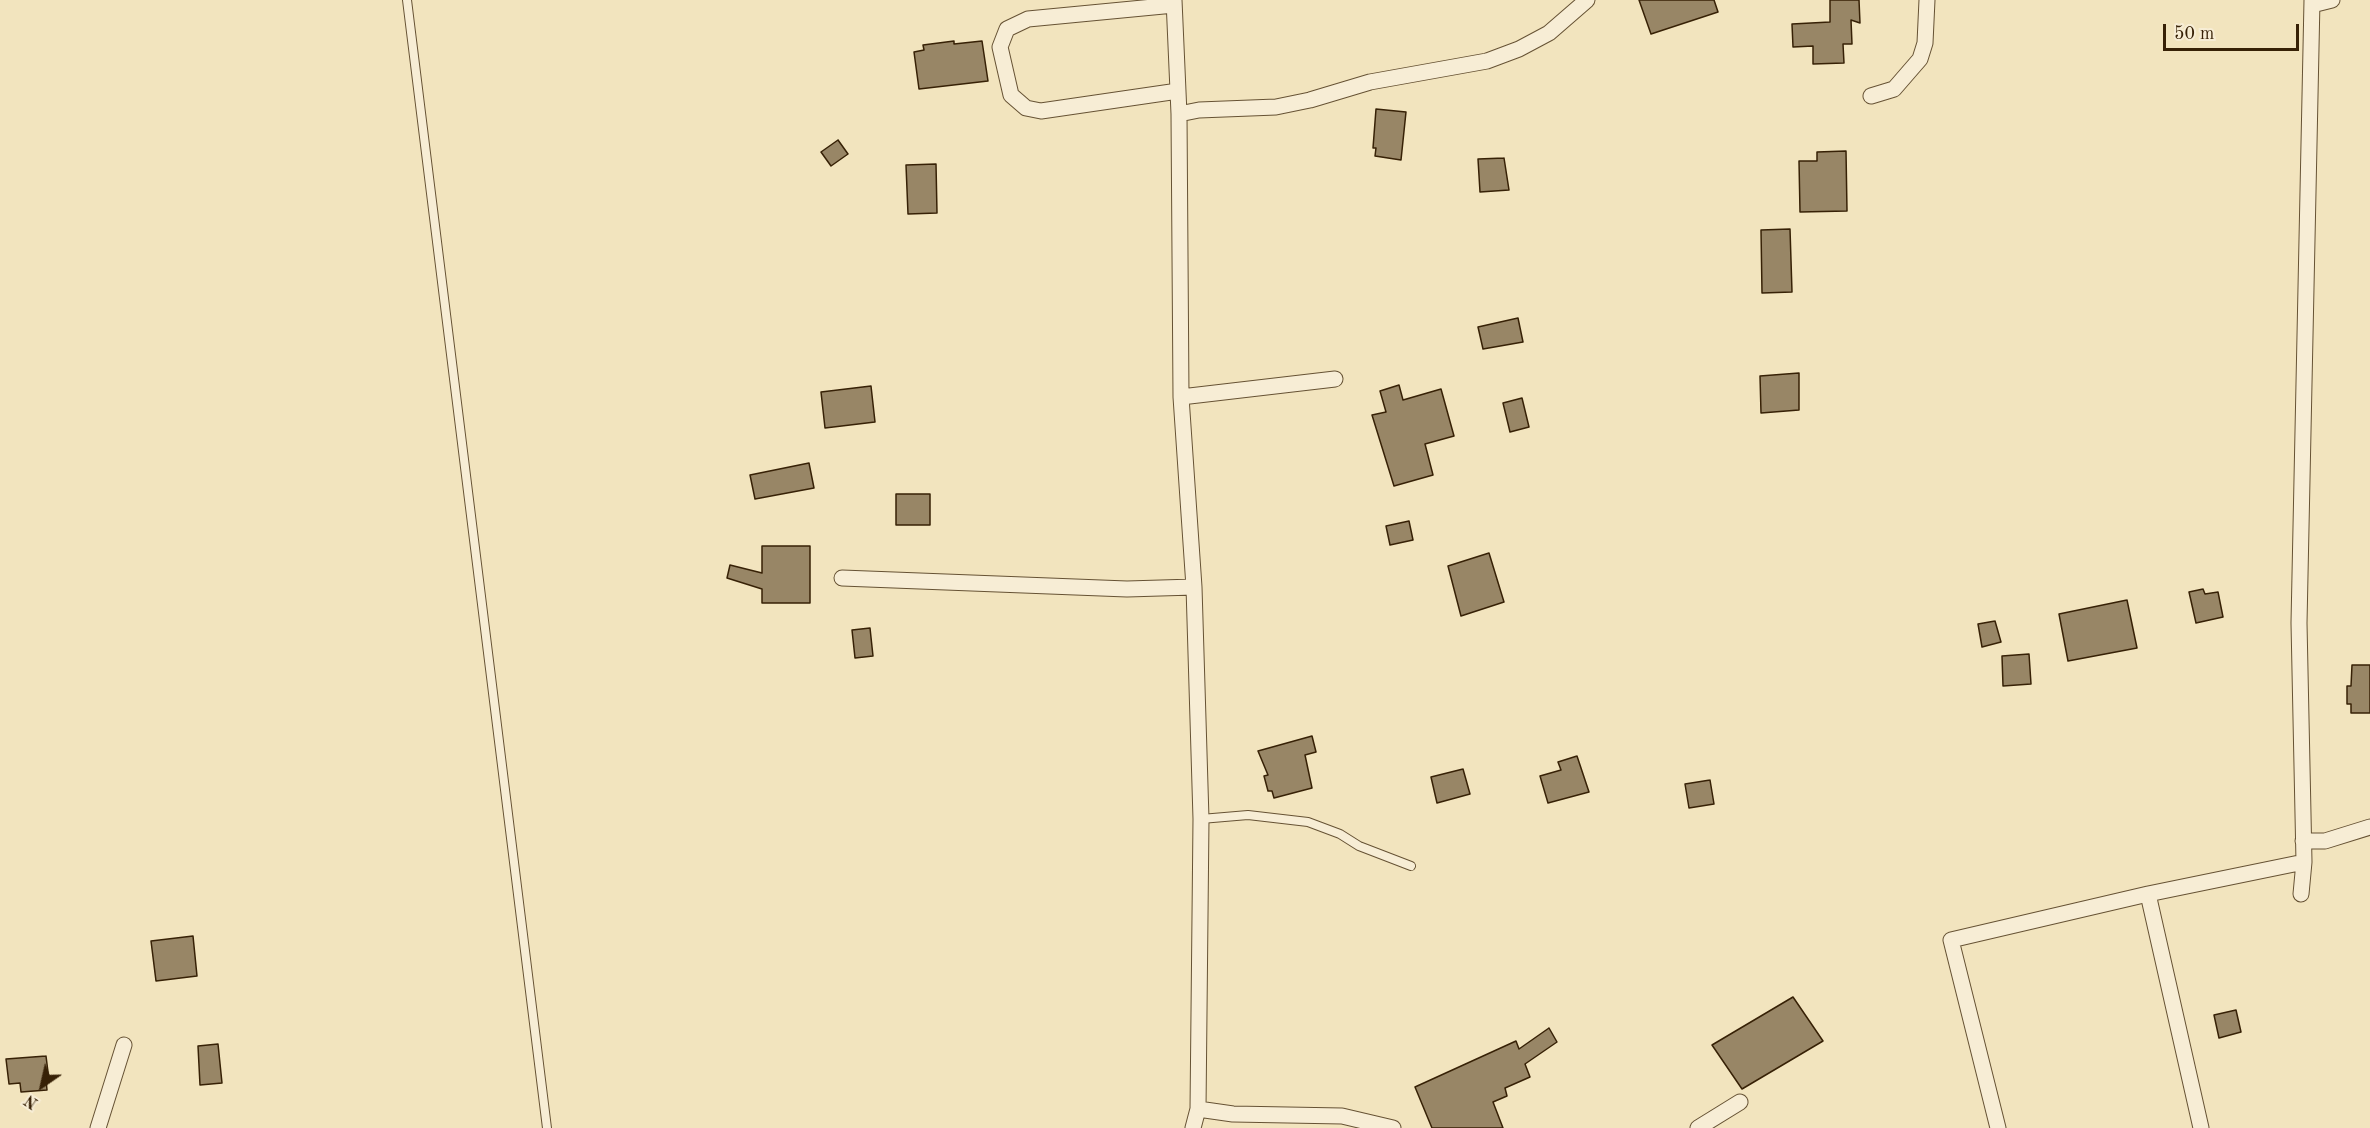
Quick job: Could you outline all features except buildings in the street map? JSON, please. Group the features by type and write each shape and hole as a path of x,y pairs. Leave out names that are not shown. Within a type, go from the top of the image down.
{"street":[{"path":"1179,114 1199,110 1276,107 1310,100 1370,82 1487,60 1519,49 1549,33 1587,0"},
{"path":"1871,96 1894,89 1920,59 1925,43 1927,0"},
{"path":"2301,894 2304,862 2299,623 2312,2 2332,0"},
{"path":"1178,91 1041,111 1033,110 1026,108 1011,95 1000,47 1007,29 1028,19 1174,2 1178,91 1179,114 1181,397 1194,587 1201,819 1198,1109 1193,1128"},
{"path":"1181,397 1335,379"},
{"path":"842,578 1127,589 1194,587"},
{"path":"2303,841 2325,841 2370,827"},
{"path":"1998,1128 1951,940 2148,894 2304,862"},
{"path":"2148,894 2201,1128"},
{"path":"98,1128 124,1045"},
{"path":"1698,1128 1740,1102"},
{"path":"1198,1109 1233,1114 1342,1116 1393,1128"}],"lane":[{"path":"407,0 548,1128"},
{"path":"1201,819 1248,815 1308,822 1340,834 1359,846 1411,866"}]}
